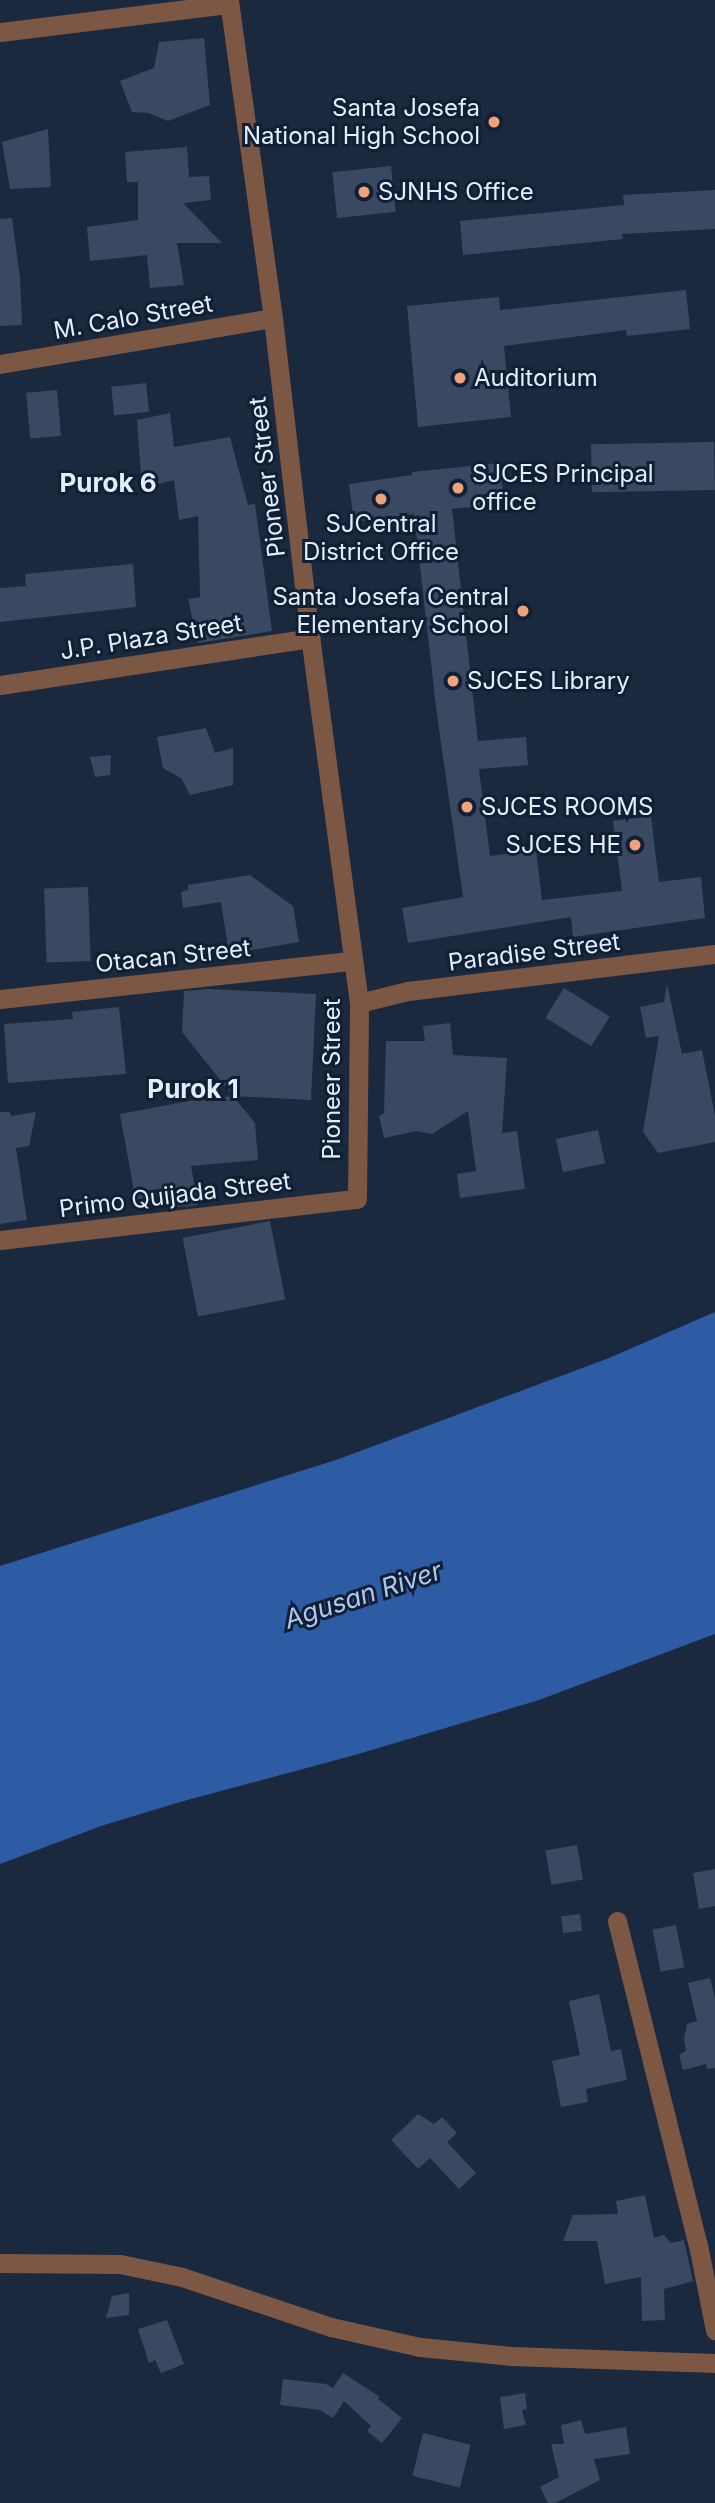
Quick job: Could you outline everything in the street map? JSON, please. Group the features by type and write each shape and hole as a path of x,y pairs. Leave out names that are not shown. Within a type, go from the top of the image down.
{"street":[{"path":"0,32 229,2"},
{"name":"Pioneer Street","path":"229,2 273,318 310,638 359,1003 356,1199"},
{"name":"M. Calo Street","path":"0,365 273,318"},
{"name":"J.P. Plaza Street","path":"0,685 310,638"},
{"name":"Paradise Street","path":"359,1003 408,991 715,954"},
{"name":"Otacan Street","path":"0,999 352,961"},
{"name":"Primo Quijada Street","path":"0,1240 356,1199"},
{"path":"617,1921 698,2245 715,2330"},
{"path":"0,2263 120,2264 182,2277 331,2327 420,2347 512,2356 715,2363"}],"water":[{"name":"Agusan River","path":"715,1312 715,1634 539,1700 101,1826 0,1864 0,1566 339,1459 609,1358"}],"building":[{"path":"204,38 210,105 168,121 148,113 132,112 120,81 154,68 159,42"},
{"path":"48,129 51,187 10,189 2,142"},
{"path":"187,147 189,177 209,176 211,200 183,203 222,243 177,243 184,285 150,288 147,255 90,261 87,227 138,220 138,182 127,182 125,152"},
{"name":"SJNHS Office","path":"391,166 396,212 337,218 332,172"},
{"path":"715,190 715,229 622,234 623,239 463,255 460,221 624,205 623,195"},
{"path":"12,218 20,278 22,325 0,326 0,219"},
{"name":"Auditorium","path":"686,290 690,329 627,336 626,330 504,346 511,417 418,427 407,306 499,297 500,310"},
{"path":"146,383 149,412 114,415 111,387"},
{"path":"57,390 61,436 30,439 26,393"},
{"path":"170,413 174,447 230,437 248,505 255,504 272,631 198,643 188,599 200,597 198,516 179,520 174,480 142,488 137,420"},
{"path":"714,442 715,490 592,492 591,444"},
{"path":"500,463 504,504 452,509 478,741 526,737 528,765 479,769 490,856 536,850 542,900 622,891 613,821 651,816 659,882 701,877 705,918 573,937 571,917 408,943 402,908 463,897 437,715 414,514 354,522 349,484 412,475 412,472"},
{"path":"133,564 136,607 0,622 0,588 26,586 25,574"},
{"path":"206,728 215,753 233,748 233,785 190,795 181,778 163,768 157,737"},
{"path":"111,755 110,775 95,777 90,757"},
{"path":"250,875 293,906 299,942 229,954 221,902 183,908 181,892 188,890 188,885"},
{"path":"88,887 91,961 47,962 44,889"},
{"path":"667,984 682,1054 702,1050 715,1116 715,1142 658,1153 643,1132 659,1036 646,1038 640,1007 664,1002"},
{"path":"564,988 610,1017 591,1046 545,1018"},
{"path":"209,989 316,994 311,1100 233,1096 182,1032 184,991"},
{"path":"119,1007 126,1074 8,1083 4,1024 73,1019 72,1012"},
{"path":"450,1023 453,1055 507,1058 502,1133 517,1131 525,1189 460,1198 457,1174 476,1171 468,1111 432,1134 416,1131 384,1138 379,1116 384,1113 386,1041 425,1041 423,1026"},
{"path":"233,1096 255,1123 258,1160 191,1166 198,1205 177,1207 176,1200 137,1208 120,1114"},
{"path":"0,1112 10,1112 11,1116 36,1112 29,1146 16,1148 27,1220 0,1224"},
{"path":"598,1130 605,1163 563,1172 556,1139"},
{"path":"270,1221 285,1300 198,1317 183,1238"},
{"path":"577,1845 583,1879 552,1885 545,1851"},
{"path":"715,1869 715,1906 699,1909 693,1873"},
{"path":"580,1914 582,1931 563,1933 561,1916"},
{"path":"676,1925 684,1967 661,1972 652,1930"},
{"path":"710,1978 715,1999 715,2068 707,2069 706,2064 683,2070 679,2055 686,2051 684,2039 687,2024 697,2021 688,1983"},
{"path":"599,1994 611,2051 621,2049 627,2080 586,2089 588,2102 561,2107 552,2061 580,2055 569,2001"},
{"path":"418,2114 434,2124 442,2117 457,2133 447,2142 476,2173 459,2189 430,2158 418,2169 391,2140"},
{"path":"645,2195 654,2238 664,2235 671,2243 684,2240 693,2281 664,2289 665,2320 642,2321 641,2277 605,2284 597,2241 563,2241 573,2215 618,2214 616,2201"},
{"path":"129,2293 129,2315 106,2318 112,2296"},
{"path":"167,2320 184,2364 161,2373 155,2360 149,2363 138,2329"},
{"path":"343,2373 380,2397 378,2399 402,2418 382,2443 367,2431 371,2426 344,2401 333,2418 320,2410 280,2405 283,2379 326,2384 333,2388"},
{"path":"525,2393 527,2409 522,2410 526,2425 504,2429 500,2397"},
{"path":"581,2420 585,2434 626,2427 630,2454 594,2459 600,2480 555,2503 548,2503 540,2487 559,2477 551,2444 564,2444 561,2425"},
{"path":"423,2433 471,2445 460,2488 412,2476"}],"place":[{"name":"Santa Josefa National High School","path":"494,122"},
{"name":"SJNHS Office","path":"364,192"},
{"name":"Auditorium","path":"460,378"},
{"name":"SJCES Principal office","path":"458,488"},
{"name":"SJCentral District Office","path":"381,499"},
{"name":"Santa Josefa Central Elementary School","path":"523,611"},
{"name":"SJCES Library","path":"453,681"},
{"name":"SJCES ROOMS","path":"467,807"},
{"name":"SJCES HE","path":"635,845"}],"district":[{"name":"Purok 6","path":"108,483"},
{"name":"Purok 1","path":"193,1089"}]}
